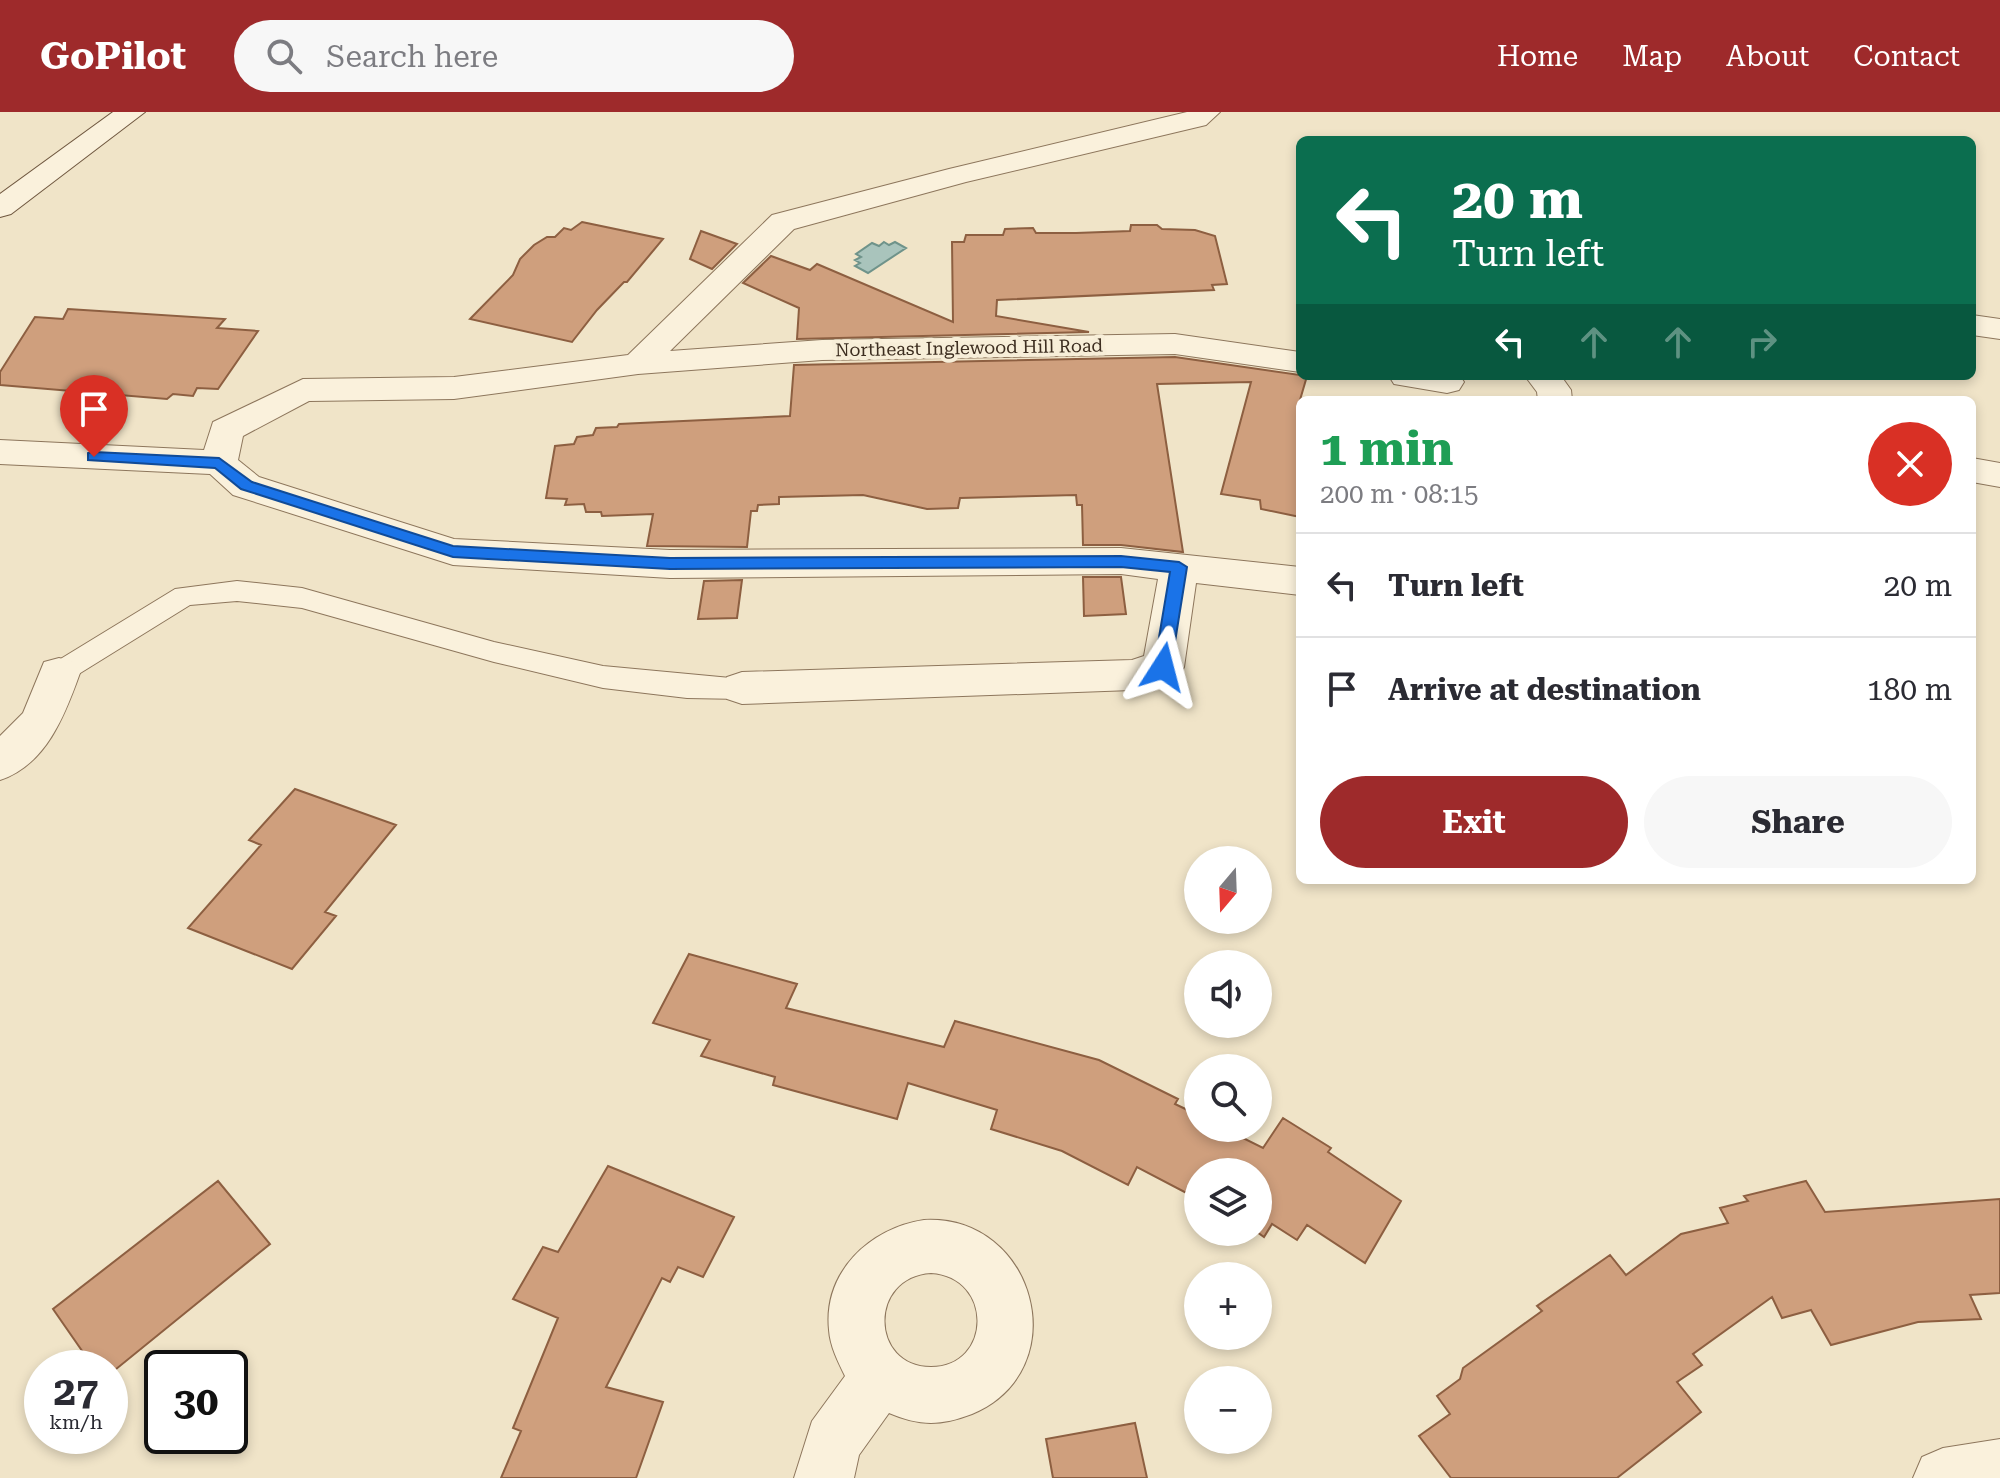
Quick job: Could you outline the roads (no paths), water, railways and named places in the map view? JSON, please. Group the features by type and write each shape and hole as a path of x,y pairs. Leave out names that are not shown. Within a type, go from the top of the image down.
{"street":[{"path":"44,141 87,112"},
{"path":"0,208 131,112"},
{"path":"638,364 783,222 959,175 1196,119 1206,112"},
{"path":"1976,326 2000,329"},
{"name":"Northeast Inglewood Hill Road","path":"219,463 226,430 303,390 454,388 638,364 822,350 1175,344 1296,361"},
{"path":"1423,380 1449,386"},
{"path":"0,452 219,463 246,486 453,552 670,564 1121,561 1296,581"},
{"path":"1976,471 2000,475"},
{"path":"742,688 1132,675 1163,667 1179,567"},
{"path":"0,763 41,722 59,673"},
{"path":"824,1478 833,1442 879,1378"},
{"path":"1943,1478 2000,1469"}],"lane":[{"path":"59,673 184,596 237,591 302,598 494,652 603,677 687,687 742,688"}],"water":[{"path":"884,242 889,245 895,242 906,248 868,273 855,266 860,263 855,260 861,257 856,254 872,243 879,246"}]}
